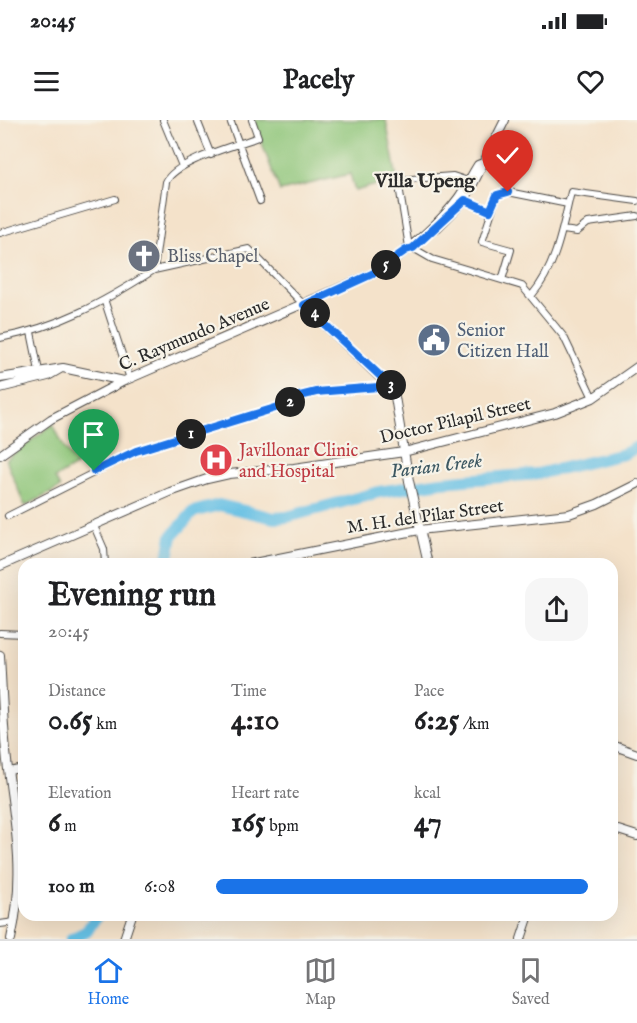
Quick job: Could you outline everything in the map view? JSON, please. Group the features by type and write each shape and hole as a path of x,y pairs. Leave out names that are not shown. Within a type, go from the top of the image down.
{"street":[{"path":"163,120 182,165"},
{"path":"197,120 211,155"},
{"path":"230,120 261,201"},
{"path":"154,270 169,174 182,165 258,137 252,120"},
{"name":"C. Raymundo Avenue","path":"0,455 51,419 127,380 372,274 409,248 465,200 505,120"},
{"name":"C. Raymundo Avenue","path":"409,248 450,207 478,165 483,163"},
{"path":"468,181 453,176 398,180 409,248 432,259 522,285 564,337 593,398"},
{"path":"502,279 511,250 482,242 490,211 497,195 501,192 537,196 568,204"},
{"path":"532,295 545,280 563,230 571,192 637,201"},
{"path":"0,233 115,199"},
{"path":"465,200 490,211"},
{"path":"563,230 577,232 588,223 637,216"},
{"path":"0,338 31,332 105,302 154,270 249,249 304,305 391,386 426,558"},
{"path":"0,378 63,368 127,380 105,302"},
{"path":"31,332 39,371"},
{"name":"Doctor Pilapil Street","path":"19,558 170,492 229,474 294,468 404,452 555,413 593,398 637,367"},
{"path":"0,388 48,376 63,368"},
{"path":"8,516 136,451 285,405 300,396 391,386"},
{"name":"M. H. del Pilar Street","path":"279,558 419,530 570,514 597,504 637,484"},
{"path":"94,526 104,549 105,558"},
{"name":"Doctor Pilapil Street","path":"0,566 18,558"},
{"path":"0,633 18,634"},
{"path":"0,655 18,850"},
{"path":"618,747 637,754"},
{"path":"9,771 18,769"},
{"path":"618,830 637,836"},
{"path":"11,939 18,907"},
{"path":"124,939 130,921"},
{"path":"521,939 527,921"},
{"path":"0,924 15,922"}],"green space":[{"path":"253,120 386,120 397,179 355,191 350,174 280,191"},
{"path":"53,424 65,449 77,465 55,478 60,488 25,506 6,460"}],"waterway":[{"name":"Parian Creek","path":"168,558 172,536 193,512 219,505 274,518 287,517 379,492 441,482 537,474 624,454 637,447"},
{"name":"Parian Creek","path":"71,939 87,931 93,921"}],"place":[{"name":"Bliss Chapel","path":"144,256"},
{"name":"Senior Citizen Hall","path":"434,340"},
{"name":"Javillonar Clinic and Hospital","path":"216,460"}],"district":[{"name":"Villa Upeng","path":"425,180"}],"route":[{"path":"94,471 136,451 285,405 300,396 352,388 391,386 304,305 372,274 406,250 413,248 465,200 490,211 497,195 501,192 508,192"}]}
